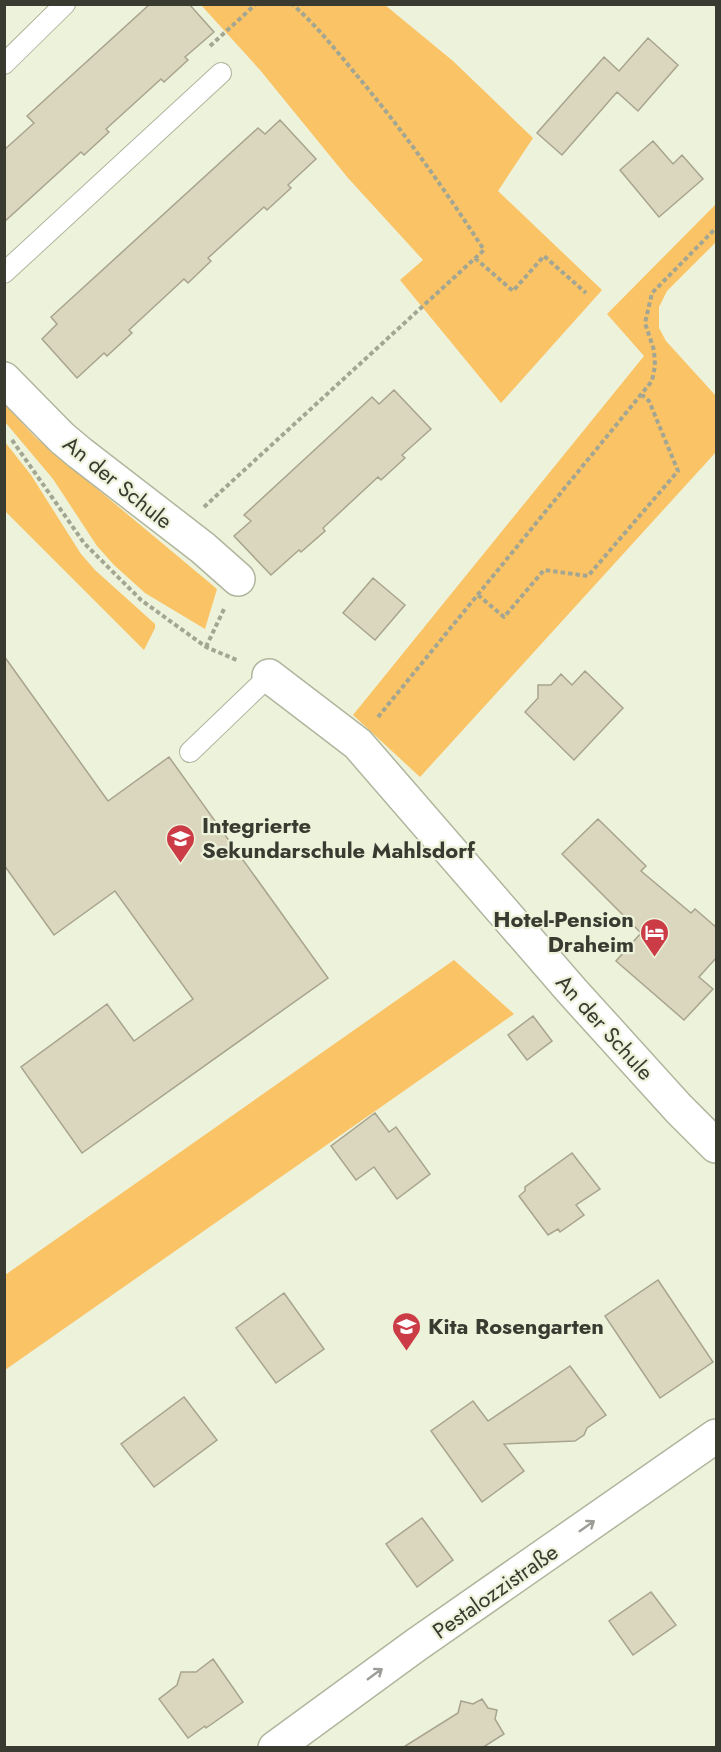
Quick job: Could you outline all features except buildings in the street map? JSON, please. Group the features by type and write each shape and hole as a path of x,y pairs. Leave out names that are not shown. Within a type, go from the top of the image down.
{"street":[{"name":"An der Schule","path":"4,379 62,438 238,579"},
{"name":"An der Schule","path":"269,676 358,744 572,991 679,1109 717,1146"},
{"name":"Pestalozzistraße","path":"285,1744 424,1640 717,1436"}],"lane":[{"path":"4,64 65,4"},
{"path":"4,273 221,73"},
{"path":"190,752 269,676"}],"path":[{"path":"179,530 484,250 394,121 312,22 292,4"},
{"path":"358,744 652,381 655,366 654,350 645,323 651,293 717,228"},
{"path":"475,258 513,291 544,256 586,293"},
{"path":"478,595 504,617 544,570 588,576 678,471 649,401 641,394"},
{"path":"11,439 84,543 141,600 206,646 269,676"},
{"path":"206,646 238,579"}],"shaded area":[{"path":"201,5 385,5 453,61 533,138 498,191 602,290 501,403 400,280 423,260 348,178 260,70"},
{"path":"716,204 716,242 667,291 659,307 659,328 666,341 716,396 716,452 420,777 353,715 644,356 607,314"},
{"path":"4,404 35,437 217,589 205,629 145,593 97,546 53,479 5,422"},
{"path":"5,442 31,475 81,554 95,570 155,624 144,650 5,511"},
{"path":"454,960 514,1014 5,1370 5,1275"}],"tram line":[{"path":"715,4 716,8"}],"place":[{"name":"Integrierte Sekundarschule Mahlsdorf","path":"181,864"},
{"name":"Hotel-Pension Draheim","path":"655,958"},
{"name":"Kita Rosengarten","path":"407,1352"}]}
